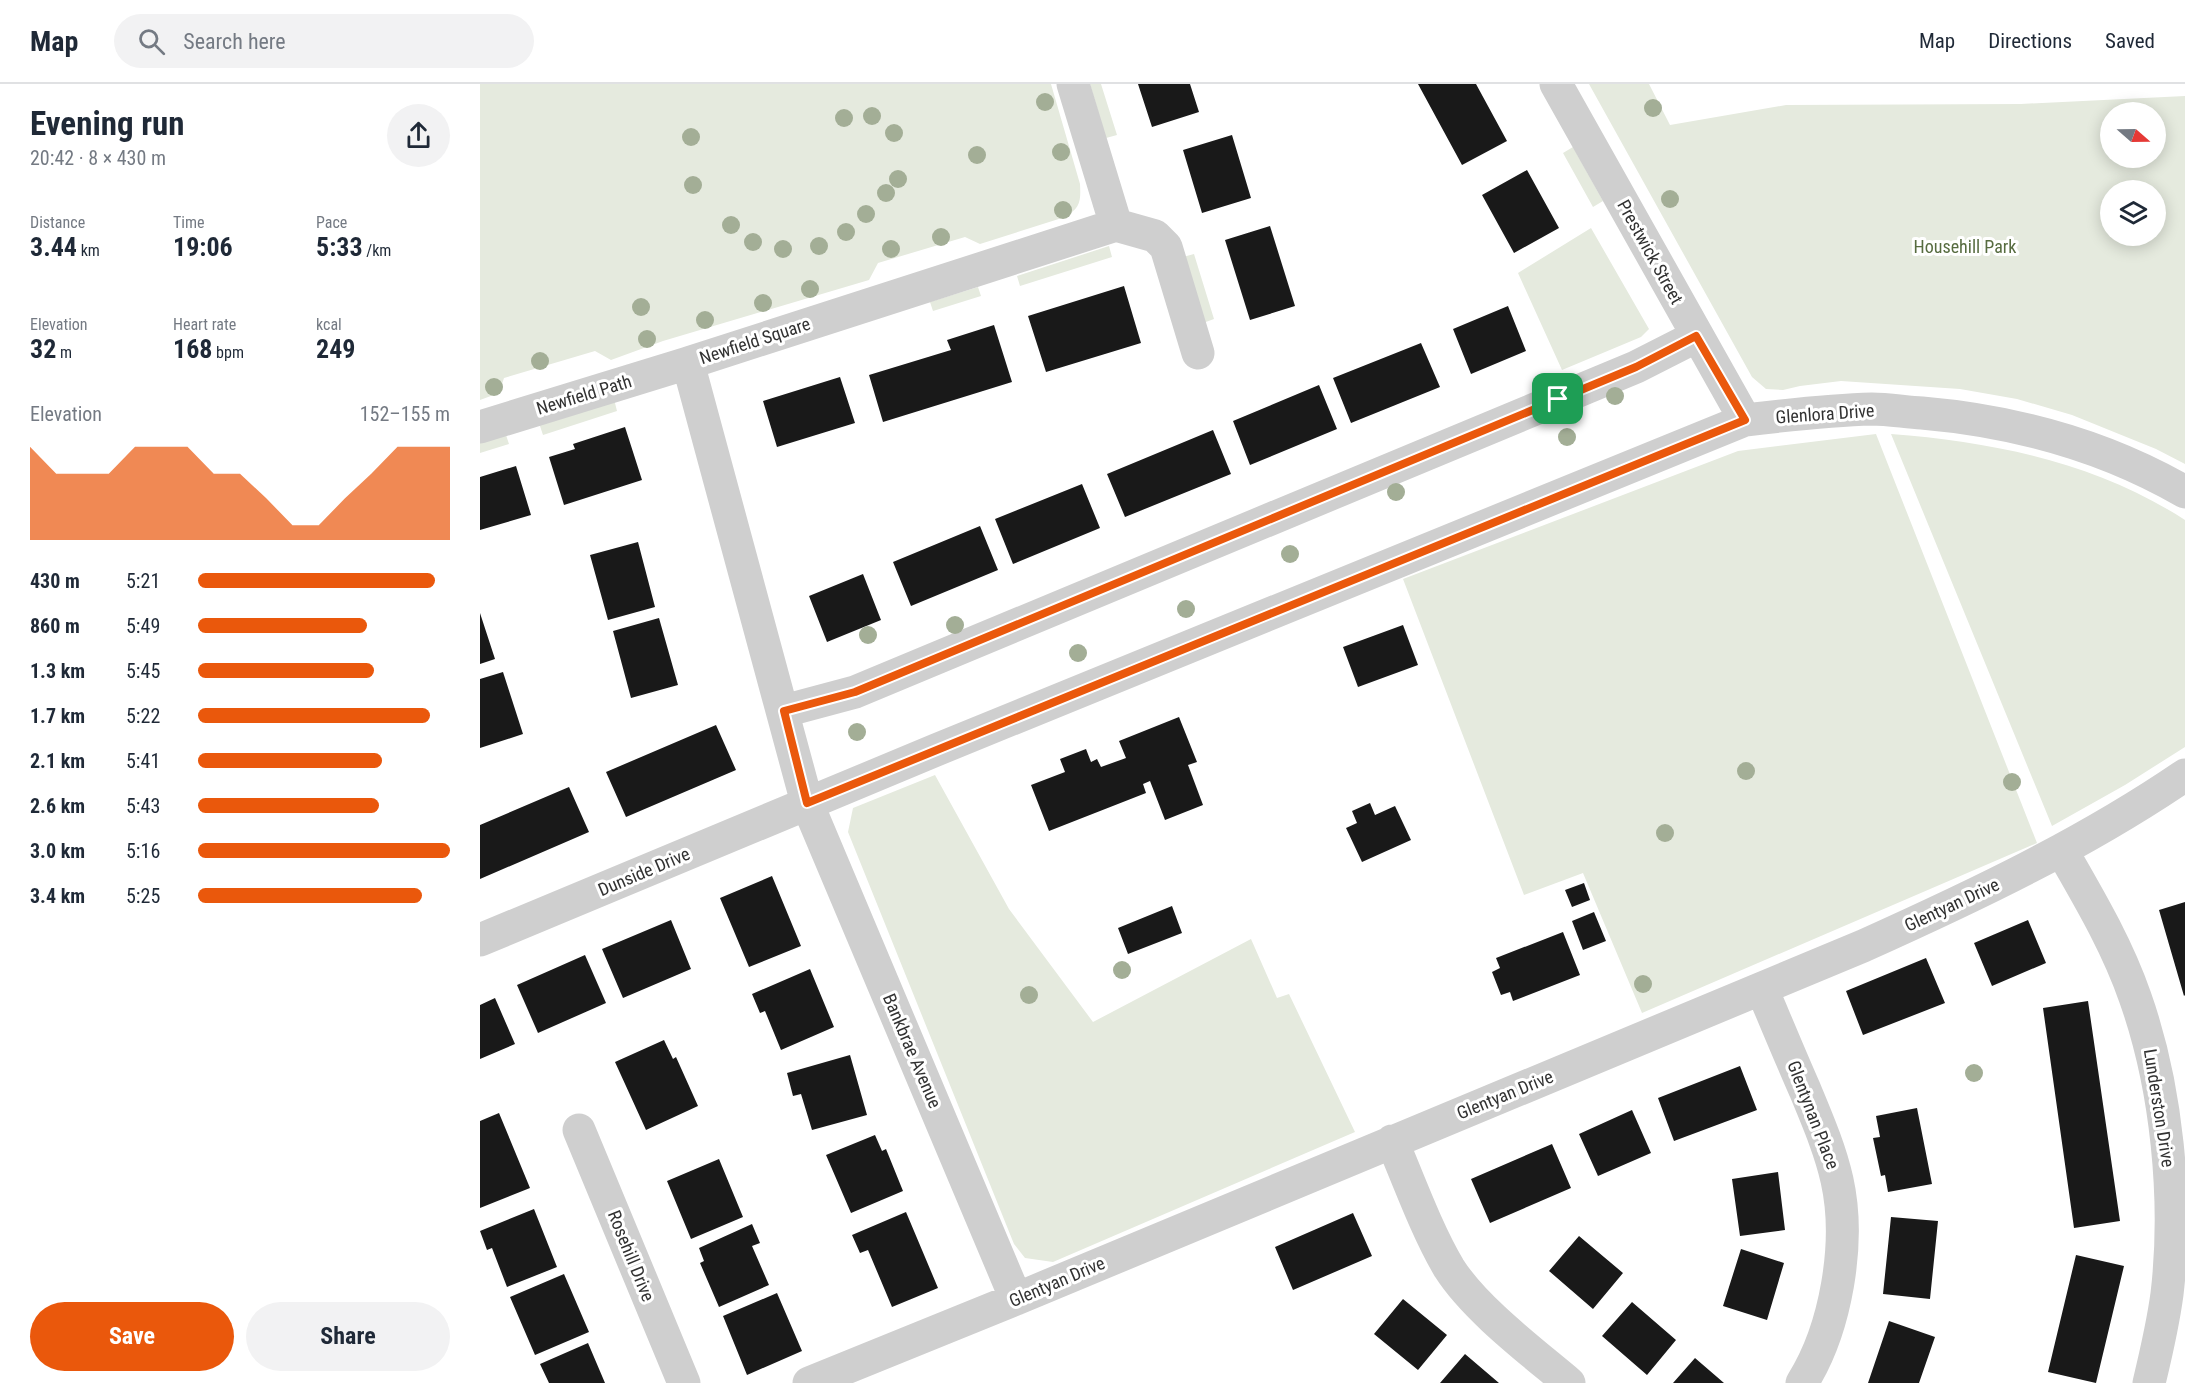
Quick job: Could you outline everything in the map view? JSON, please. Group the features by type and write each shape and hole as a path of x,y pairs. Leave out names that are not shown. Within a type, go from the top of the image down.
{"street":[{"path":"1073,84 1116,225 1155,236 1166,248 1198,353"},
{"name":"Prestwick Street","path":"1556,84 1745,420"},
{"name":"Newfield Square","path":"807,803 784,711 688,363 1116,225"},
{"path":"784,711 855,692 1636,367 1696,336"},
{"name":"Newfield Path","path":"480,427 688,363"},
{"name":"Glenlora Drive","path":"807,803 1745,420 1820,411 1873,410 1955,416 2057,437 2121,459 2185,492"},
{"name":"Glentyan Drive","path":"809,1383 1863,946 1966,900 2062,851 2185,775"},
{"name":"Dunside Drive","path":"480,940 807,803"},
{"name":"Bankbrae Avenue","path":"807,803 1016,1299"},
{"name":"Lunderston Drive","path":"2062,851 2108,931 2135,996 2149,1041 2159,1095 2171,1195 2171,1244 2167,1294 2149,1383"},
{"name":"Glentynan Place","path":"1762,989 1829,1150 1838,1182 1841,1224 1839,1277 1827,1329 1812,1368 1802,1383"},
{"name":"Rosehill Drive","path":"579,1130 684,1383"},
{"path":"1392,1142 1450,1268 1472,1297 1520,1342 1569,1383"}],"green space":[{"path":"480,84 1051,84 1080,184 1080,200 1074,211 1065,217 980,244 965,237 878,263 869,280 663,341 611,360 595,351 504,378 499,393 480,400"},
{"path":"1090,84 1101,84 1117,135 1106,138"},
{"name":"Househill Park","path":"1589,84 1649,84 1670,125 1786,105 2021,104 2185,96 2185,464 2156,449 2072,415 2017,399 1960,389 1841,381 1783,390 1766,389 1752,377"},
{"path":"1573,147 1603,201 1593,207 1563,153"},
{"path":"1591,228 1649,329 1641,337 1562,370 1518,273"},
{"path":"1109,246 1112,257 1020,286 1017,276"},
{"path":"1194,254 1214,319 1203,323 1183,257"},
{"path":"978,287 981,296 933,311 930,302"},
{"path":"614,399 617,411 543,435 539,423"},
{"path":"505,432 509,444 480,453 480,440"},
{"path":"1876,434 2037,843 1642,1013 1583,873 1524,895 1403,579 1738,451"},
{"path":"1891,434 1968,443 2044,459 2117,484 2185,520 2185,747 2125,785 2052,826"},
{"path":"935,775 1009,909 1093,1022 1251,939 1277,998 1289,994 1355,1132 1053,1262 1025,1258 1014,1244 848,832 853,808"}],"building":[{"path":"1138,84 1190,84 1199,112 1152,127"},
{"path":"1418,84 1476,84 1507,141 1462,165"},
{"path":"1232,135 1251,198 1202,213 1183,150"},
{"path":"1527,170 1559,228 1514,253 1482,195"},
{"path":"1270,226 1295,306 1250,320 1225,240"},
{"path":"1124,286 1141,343 1046,372 1028,316"},
{"path":"1508,306 1526,351 1471,374 1453,329"},
{"path":"994,325 1012,382 883,422 869,375 951,350 947,340"},
{"path":"1421,343 1440,387 1351,423 1333,378"},
{"path":"840,377 855,423 777,447 763,401"},
{"path":"1319,385 1337,429 1250,465 1233,421"},
{"path":"625,427 642,480 564,505 549,457 575,449 573,444"},
{"path":"1213,430 1231,474 1125,517 1107,474"},
{"path":"516,466 531,515 480,530 480,477"},
{"path":"1082,484 1100,528 1013,564 995,519"},
{"path":"980,526 998,570 911,606 893,562"},
{"path":"638,542 655,607 608,620 590,555"},
{"path":"863,574 881,620 827,642 809,596"},
{"path":"480,613 495,659 480,664"},
{"path":"659,618 678,685 631,698 613,631"},
{"path":"1403,625 1418,665 1358,687 1343,647"},
{"path":"503,672 523,734 480,748 480,679"},
{"path":"1179,717 1197,762 1188,765 1203,805 1165,820 1150,781 1143,784 1146,793 1049,831 1031,785 1065,772 1060,759 1086,749 1091,762 1097,759 1101,767 1126,758 1119,741"},
{"path":"716,725 736,770 626,817 606,772"},
{"path":"569,787 589,832 480,879 480,825"},
{"path":"1370,803 1375,815 1395,806 1411,840 1362,862 1346,828 1357,823 1352,811"},
{"path":"772,876 801,946 749,967 720,898"},
{"path":"1584,883 1590,900 1572,907 1565,890"},
{"path":"2185,902 2185,995 2184,996 2159,910"},
{"path":"1172,906 1182,933 1128,954 1118,928"},
{"path":"1594,912 1606,941 1583,950 1572,921"},
{"path":"671,920 691,969 623,998 602,949"},
{"path":"2028,920 2046,963 1992,986 1974,943"},
{"path":"1563,932 1580,975 1513,1001 1510,992 1501,995 1492,972 1500,968 1496,958"},
{"path":"585,955 606,1003 538,1033 517,985"},
{"path":"1926,958 1945,1003 1863,1035 1846,991"},
{"path":"810,969 834,1027 781,1050 765,1011 760,1013 752,994"},
{"path":"495,998 515,1044 480,1059 480,1005"},
{"path":"2088,1001 2120,1221 2074,1228 2043,1008"},
{"path":"664,1040 673,1059 676,1057 698,1106 646,1130 615,1062"},
{"path":"850,1055 867,1115 812,1130 801,1094 793,1096 787,1073"},
{"path":"1740,1066 1757,1110 1674,1141 1658,1098"},
{"path":"1917,1108 1932,1184 1888,1192 1885,1175 1881,1176 1873,1138 1880,1137 1876,1116"},
{"path":"1632,1110 1651,1153 1598,1176 1579,1134"},
{"path":"499,1113 530,1188 480,1208 480,1121"},
{"path":"875,1135 882,1151 886,1149 903,1191 851,1213 826,1155"},
{"path":"1552,1144 1571,1188 1490,1223 1471,1179"},
{"path":"719,1159 743,1217 691,1239 667,1181"},
{"path":"1778,1172 1785,1230 1740,1236 1732,1179"},
{"path":"534,1209 557,1267 507,1287 492,1248 487,1250 480,1231"},
{"path":"906,1212 938,1288 892,1307 868,1250 860,1253 852,1235"},
{"path":"1353,1213 1372,1256 1293,1290 1275,1247"},
{"path":"1891,1217 1938,1221 1930,1299 1883,1294"},
{"path":"752,1224 760,1243 752,1246 769,1285 719,1307 700,1263 704,1261 699,1248"},
{"path":"1579,1236 1623,1273 1593,1309 1549,1271"},
{"path":"1741,1249 1784,1263 1767,1320 1723,1306"},
{"path":"2076,1255 2124,1266 2096,1383 2048,1372"},
{"path":"564,1274 589,1332 535,1355 510,1297"},
{"path":"777,1293 802,1351 747,1375 723,1316"},
{"path":"1403,1299 1447,1335 1418,1370 1374,1334"},
{"path":"1632,1302 1676,1340 1647,1375 1602,1336"},
{"path":"1889,1321 1935,1337 1919,1383 1868,1383"},
{"path":"588,1343 605,1383 549,1383 540,1364"},
{"path":"1465,1354 1499,1383 1440,1383"},
{"path":"1695,1358 1724,1383 1673,1383"}],"route":[{"path":"1696,336 1745,420 807,803 784,711 855,692 1558,399 1636,367 1696,336"}]}
